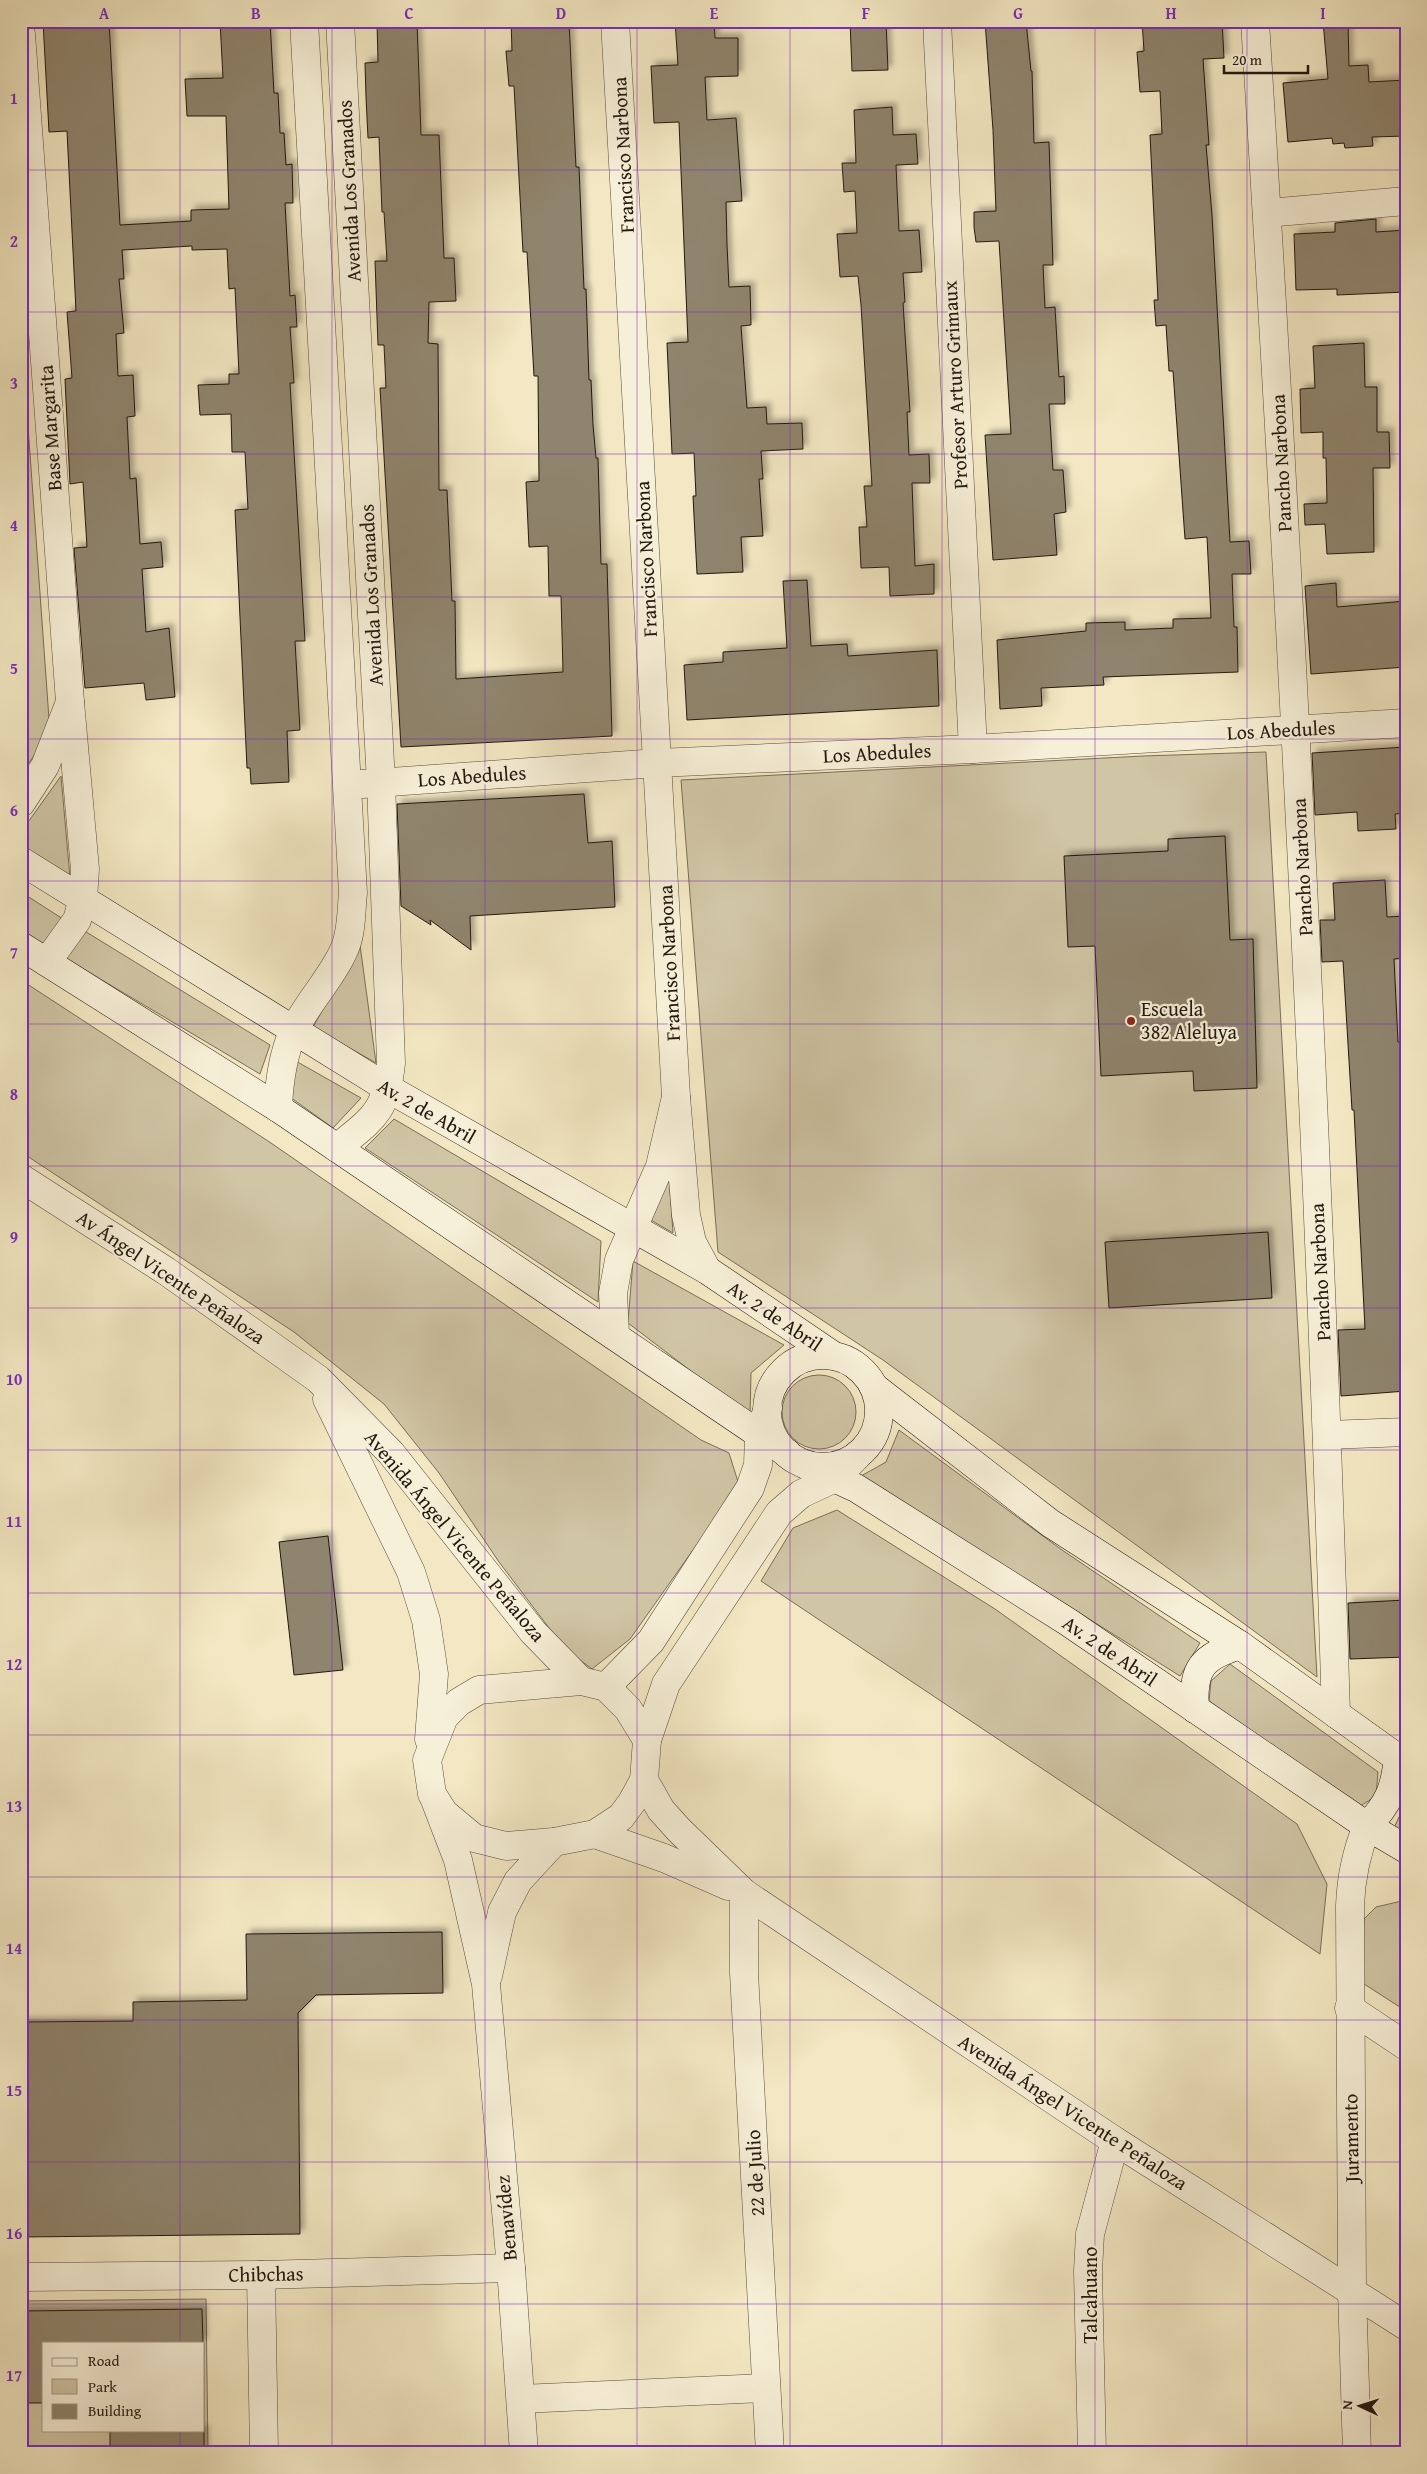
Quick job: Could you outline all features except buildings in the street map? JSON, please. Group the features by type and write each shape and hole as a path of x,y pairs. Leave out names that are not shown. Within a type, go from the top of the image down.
{"street":[{"name":"Avenida Los Granados","path":"278,1108 279,1088 286,1052 293,1032 345,949 350,926 353,893 304,21"},
{"name":"Avenida Los Granados","path":"336,1148 380,1110 389,1089 392,1063 381,782 340,21"},
{"name":"Francisco Narbona","path":"615,21 676,1097 686,1215 692,1242 707,1270"},
{"name":"Profesor Arturo Grimaux","path":"937,21 973,749"},
{"name":"Pancho Narbona","path":"1255,21 1296,729 1328,1435 1336,1714"},
{"name":"Base Margarita","path":"22,49 70,702 85,869 83,899 77,920 47,962"},
{"path":"1267,213 1406,202"},
{"name":"Base Margarita","path":"21,803 45,766 70,702"},
{"name":"Los Abedules","path":"348,785 658,763 973,749 1406,723"},
{"name":"Av. 2 de Abril","path":"21,861 293,1032 632,1229 707,1270 834,1356"},
{"name":"Av. 2 de Abril","path":"21,946 278,1108 614,1334 759,1435 796,1459 856,1488 1068,1622 1367,1826 1406,1849"},
{"name":"Francisco Narbona","path":"614,1334 613,1294 619,1260 660,1166 676,1097"},
{"name":"Av Ángel Vicente Peñaloza","path":"21,1178 166,1271 318,1379"},
{"path":"594,1684 651,1641 750,1488 758,1465 759,1435 771,1392 778,1378 789,1367 802,1359 834,1356 858,1367 874,1387 1050,1523 1240,1645 1402,1761 1384,1809 1367,1826"},
{"name":"Avenida Ángel Vicente Peñaloza","path":"318,1379 391,1453 533,1632 594,1684 628,1709 647,1740 644,1780 632,1802 621,1817 595,1834 554,1842 506,1846 474,1838 444,1813 432,1794 427,1760 434,1674 426,1620 410,1572 318,1379"},
{"path":"647,1740 666,1684 779,1513 801,1494 835,1478 870,1442 878,1425 879,1406 874,1387"},
{"path":"768,1408 769,1425 776,1440 796,1459 823,1467 841,1465 857,1456"},
{"path":"1328,1435 1406,1432"},
{"path":"1195,1709 1193,1686 1200,1666 1216,1652 1240,1645"},
{"name":"Avenida Ángel Vicente Peñaloza","path":"427,1760 444,1717 459,1702 479,1690 594,1684"},
{"name":"Avenida Ángel Vicente Peñaloza","path":"644,1780 661,1810 744,1893"},
{"name":"Benavídez","path":"432,1794 458,1860 486,1984 511,2268 524,2453"},
{"name":"Juramento","path":"1357,2453 1352,2290 1349,2008 1351,1880 1356,1854 1367,1826"},
{"name":"Avenida Ángel Vicente Peñaloza","path":"595,1834 664,1858 744,1893 1115,2141 1406,2326"},
{"name":"Benavídez","path":"486,1984 502,1912 518,1881 554,1842"},
{"name":"22 de Julio","path":"744,1893 744,1973 770,2453"},
{"path":"1349,2008 1406,2046"},
{"name":"Talcahuano","path":"1092,2453 1088,2271 1090,2234 1115,2141"},
{"name":"Chibchas","path":"21,2277 262,2275 511,2268"},
{"path":"262,2275 264,2453"},
{"path":"521,2399 766,2388"}],"green space":[{"path":"21,328 50,733 21,774"},
{"path":"1266,752 1317,1677 883,1360 718,1252 681,780 1143,756"},
{"path":"61,776 70,878 21,850 21,832"},
{"path":"21,892 63,919 45,947 21,932"},
{"path":"83,930 270,1045 260,1074 65,958"},
{"path":"360,945 376,1063 313,1027"},
{"path":"21,980 271,1143 701,1440 729,1453 739,1485 630,1639 592,1669 565,1649 499,1562 439,1473 384,1404 294,1332 21,1152"},
{"path":"294,1060 361,1098 333,1128 290,1097"},
{"path":"394,1119 601,1241 598,1302 365,1148"},
{"path":"668,1164 673,1233 649,1219"},
{"path":"633,1261 784,1345 751,1373 750,1416 628,1323"},
{"path":"812,1375 826,1375 840,1381 850,1391 856,1405 854,1426 840,1443 826,1449 812,1449 798,1443 788,1433 782,1419 782,1405 788,1391 798,1381"},
{"path":"899,1430 1062,1550 1200,1643 1180,1676 861,1476 886,1462"},
{"path":"837,1510 995,1609 1297,1824 1327,1884 1320,1954 761,1581 793,1528"},
{"path":"1230,1664 1378,1772 1376,1796 1359,1807 1209,1701 1211,1681"},
{"path":"1406,1802 1406,1838 1393,1830"},
{"path":"1406,1900 1406,2011 1361,1982 1364,1919 1376,1907"},
{"path":"206,2299 208,2453 21,2453 21,2301"}],"place":[{"name":"Escuela 382 Aleluya","path":"1131,1021"}]}
